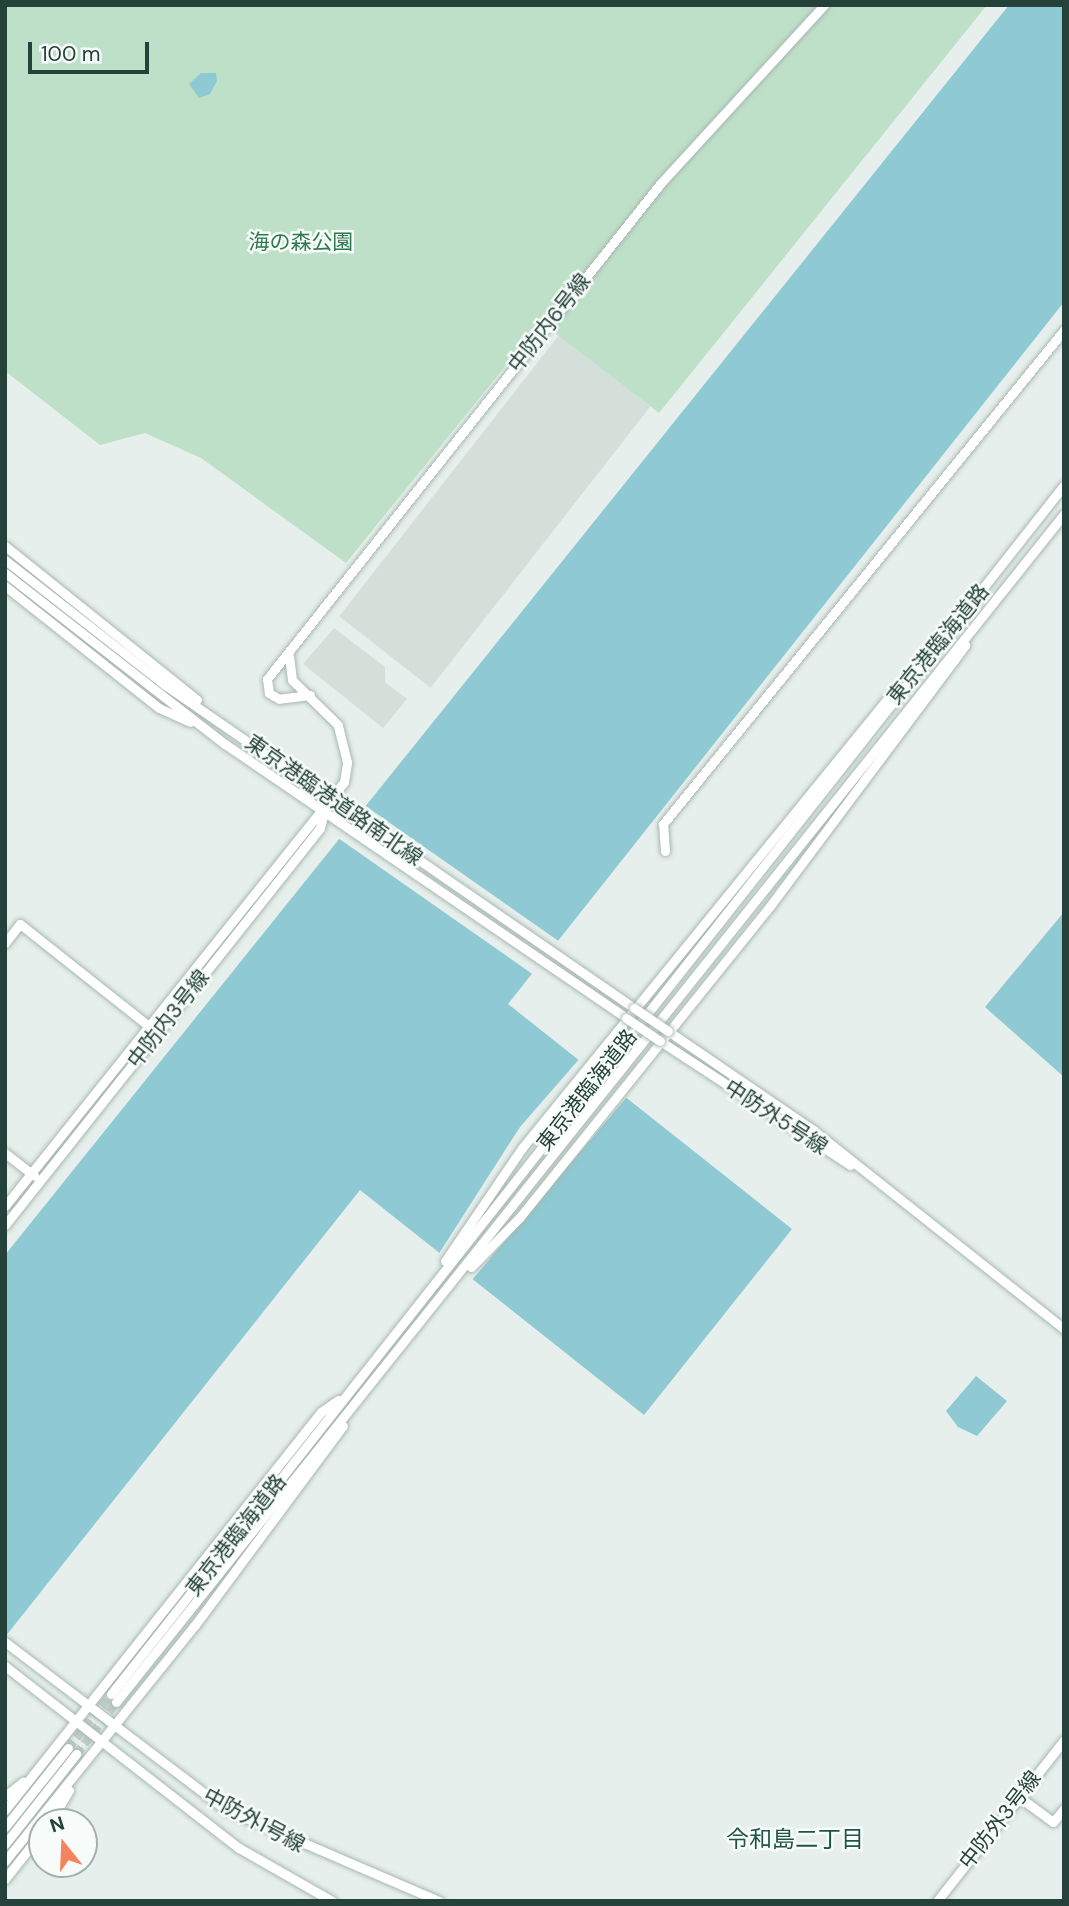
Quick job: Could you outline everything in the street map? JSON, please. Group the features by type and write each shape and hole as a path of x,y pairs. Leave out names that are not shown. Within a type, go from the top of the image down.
{"street":[{"name":"中防内6号線","path":"274,673 660,184 772,69 824,5"},
{"path":"665,851 663,824 1064,330"},
{"name":"東京港臨海道路","path":"1064,485 430,1287 113,1698 440,1299 1064,514"},
{"path":"5,546 211,713"},
{"name":"東京港臨港道路南北線","path":"5,560 332,800 668,1031"},
{"name":"東京港臨港道路南北線","path":"5,573 201,727 343,821 660,1041"},
{"path":"5,586 159,708 201,727"},
{"path":"449,1287 520,1217 668,1031 813,847 982,617"},
{"path":"430,1287 497,1181 781,825 937,645"},
{"path":"289,654 289,675"},
{"path":"310,695 273,697 265,684 274,673 289,675 310,695 331,715 344,741 344,782 332,800"},
{"name":"中防内3号線","path":"5,1206 148,1025 332,800"},
{"name":"中防内3号線","path":"5,1225 320,828 325,810"},
{"path":"5,943 20,924 157,1033"},
{"name":"中防外5号線","path":"668,1031 892,1192 1064,1329"},
{"name":"中防外5号線","path":"660,1041 892,1192"},
{"path":"5,1153 40,1181"},
{"path":"5,1861 70,1785 308,1479 381,1370"},
{"path":"5,1810 321,1412 346,1395"},
{"name":"中防外1号線","path":"5,1642 201,1793 264,1830 439,1901"},
{"name":"中防外1号線","path":"5,1666 102,1744 260,1863 332,1901"},
{"name":"中防外3号線","path":"937,1901 1064,1740"},
{"path":"5,1827 72,1751 5,1844"},
{"path":"5,1796 35,1772"},
{"path":"58,1808 70,1785"},
{"path":"1019,1797 1053,1822 1064,1809"},
{"path":"5,1879 28,1850"}],"shaded area":[{"path":"559,335 650,406 431,688 339,616"},
{"path":"334,628 385,667 385,682 407,699 383,728 303,664"}],"green space":[{"name":"海の森公園","path":"5,5 987,5 659,413 541,322 346,563 201,458 145,433 100,445 5,371"}],"water":[{"path":"1009,5 1064,5 1064,302 508,1004 792,1229 644,1415 360,1190 5,1637 5,1255"},
{"path":"201,73 216,73 217,81 210,94 199,98 189,84"},
{"path":"1064,912 1064,1077 985,1007"},
{"path":"976,1376 1007,1401 977,1436 958,1427 946,1411"}],"pier":[{"path":"360,802 561,943 537,977 336,836"},
{"path":"581,1057 625,1091 626,1098 471,1281 438,1255 520,1127","holes":["583,1078 585,1079 500,1183"]}],"tunnel":[{"path":"68,1748 111,1694"},
{"path":"76,1754 116,1702"}],"district":[{"name":"令和島二丁目","path":"795,1839"}]}
